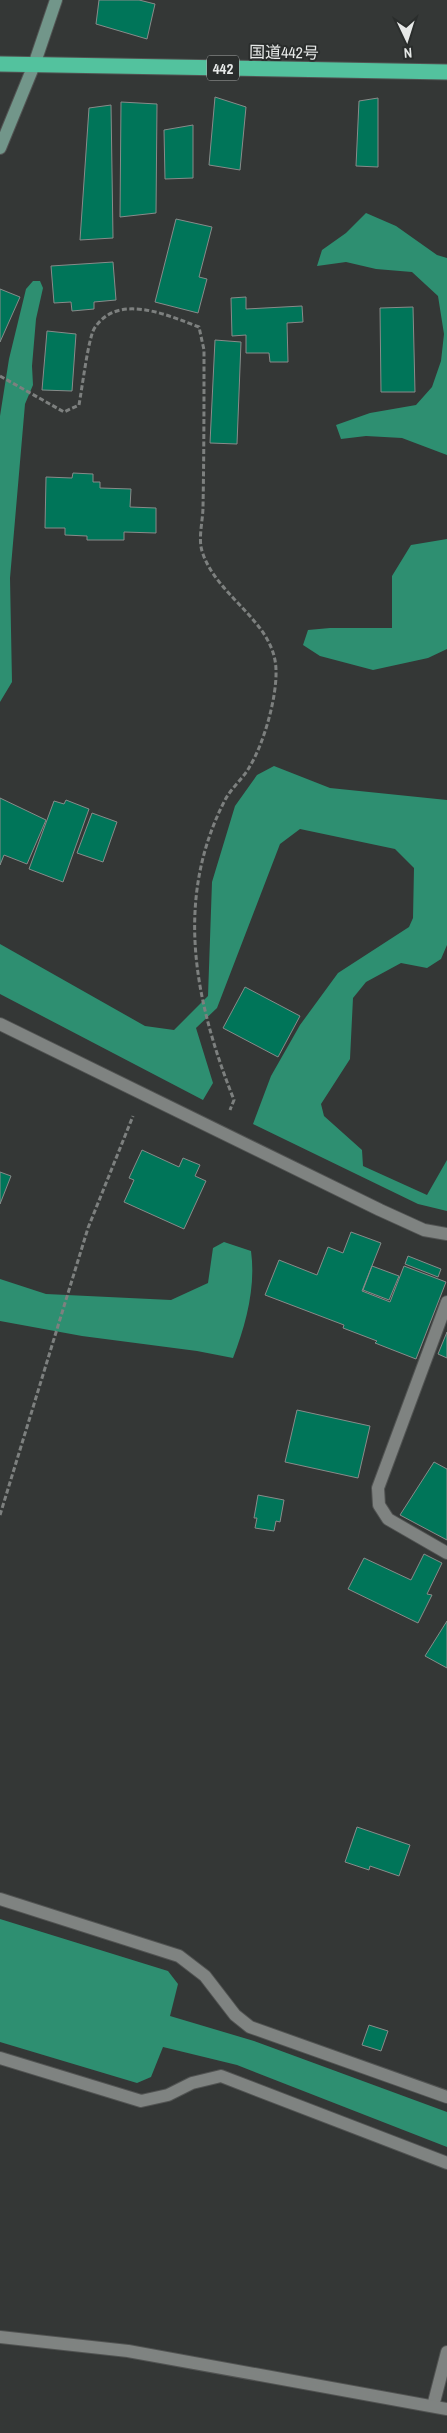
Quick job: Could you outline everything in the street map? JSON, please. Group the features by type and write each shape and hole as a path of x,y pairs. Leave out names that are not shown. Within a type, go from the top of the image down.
{"highway":[{"name":"国道442号","path":"0,64 447,72"}],"main road":[{"path":"0,148 34,65 56,0"}],"street":[{"path":"0,1024 220,1133 415,1226 447,1234"},
{"path":"447,1302 378,1488 379,1505 388,1519 447,1553"},
{"path":"0,1899 179,1956 205,1976 235,2015 250,2028 447,2097"},
{"path":"0,2058 141,2101 168,2095 192,2082 221,2076 447,2162"},
{"path":"0,2338 128,2351 447,2409"},
{"path":"433,2406 447,2352"}],"path":[{"path":"0,376 64,412 79,405 93,330 107,314 126,307 166,315 199,327 204,350 203,515 201,547 207,567 229,595 255,621 271,645 276,664 277,685 261,741 250,766 224,800 209,836 198,884 194,936 197,979 210,1033 234,1100 220,1133"},
{"path":"0,1515 88,1228 142,1095"}],"shaded area":[{"path":"366,213 396,226 437,255 447,258 447,455 402,438 366,436 341,439 336,425 370,413 416,405 432,387 441,361 444,334 438,296 412,272 376,269 346,262 317,266 322,250 346,233"},
{"path":"33,281 40,281 43,288 36,319 32,366 33,385 25,404 10,578 12,682 0,702 0,416 9,359 26,289"},
{"path":"447,539 447,649 428,658 373,670 320,656 303,645 308,630 392,628 392,576 411,545"},
{"path":"274,766 330,788 447,800 447,945 441,959 427,968 401,963 366,982 353,998 350,1059 321,1104 324,1116 362,1150 363,1166 427,1195 447,1160 447,1211 418,1204 253,1124 271,1076 300,1025 338,973 409,927 413,918 414,868 395,849 300,829 280,844 217,1008 196,1028 213,1083 203,1100 0,994 0,944 145,1026 174,1030 208,996 212,882 235,806 257,775"},
{"path":"224,1242 251,1251 252,1278 249,1305 233,1358 197,1351 82,1336 0,1321 0,1279 46,1294 171,1300 208,1283 213,1248"},
{"path":"0,1919 168,1971 178,1984 170,2016 254,2041 447,2112 447,2147 237,2065 163,2047 151,2077 137,2083 0,2042"}],"building":[{"path":"99,0 139,0 155,4 147,39 96,24"},
{"path":"215,97 246,107 240,170 209,165"},
{"path":"378,98 378,167 356,166 359,101"},
{"path":"121,102 157,104 156,213 120,217"},
{"path":"111,105 113,238 80,240 89,108"},
{"path":"193,125 193,178 165,179 164,130"},
{"path":"176,219 212,227 199,277 207,279 198,313 155,302"},
{"path":"113,262 116,300 94,302 94,309 72,311 71,302 54,303 51,266"},
{"path":"0,289 20,297 0,342"},
{"path":"246,297 246,309 302,306 303,322 287,323 288,362 270,362 269,353 246,353 246,335 232,336 231,298"},
{"path":"413,307 415,392 381,392 380,308"},
{"path":"47,331 76,334 72,391 42,390"},
{"path":"215,340 241,342 237,444 210,443"},
{"path":"73,473 93,474 93,482 100,482 100,488 131,489 130,507 156,508 156,533 124,532 124,540 87,540 87,536 65,535 65,528 45,528 46,477 72,478"},
{"path":"0,798 46,820 27,864 4,855 0,865"},
{"path":"66,800 89,809 63,882 29,869 54,801 64,804"},
{"path":"92,813 117,822 103,862 77,853"},
{"path":"245,987 300,1016 278,1057 223,1028"},
{"path":"142,1150 179,1167 183,1158 200,1165 195,1176 206,1181 184,1229 124,1202 134,1180 129,1178"},
{"path":"0,1172 11,1176 0,1204"},
{"path":"351,1232 381,1243 362,1291 390,1302 404,1266 446,1282 416,1359 343,1328 344,1325 265,1295 279,1260 317,1275 328,1247 343,1253"},
{"path":"408,1256 441,1269 438,1277 405,1264"},
{"path":"372,1266 399,1276 389,1300 363,1290"},
{"path":"447,1332 447,1358 438,1354"},
{"path":"297,1410 370,1426 358,1478 285,1462"},
{"path":"434,1462 447,1469 447,1540 400,1515"},
{"path":"258,1495 284,1500 280,1522 276,1521 274,1531 255,1528 257,1518 254,1518"},
{"path":"424,1554 442,1563 427,1594 432,1595 418,1623 348,1589 364,1558 411,1580"},
{"path":"447,1621 447,1668 425,1656"},
{"path":"357,1827 410,1845 399,1876 370,1866 369,1870 345,1862"},
{"path":"369,2025 388,2031 381,2051 362,2045"}]}
